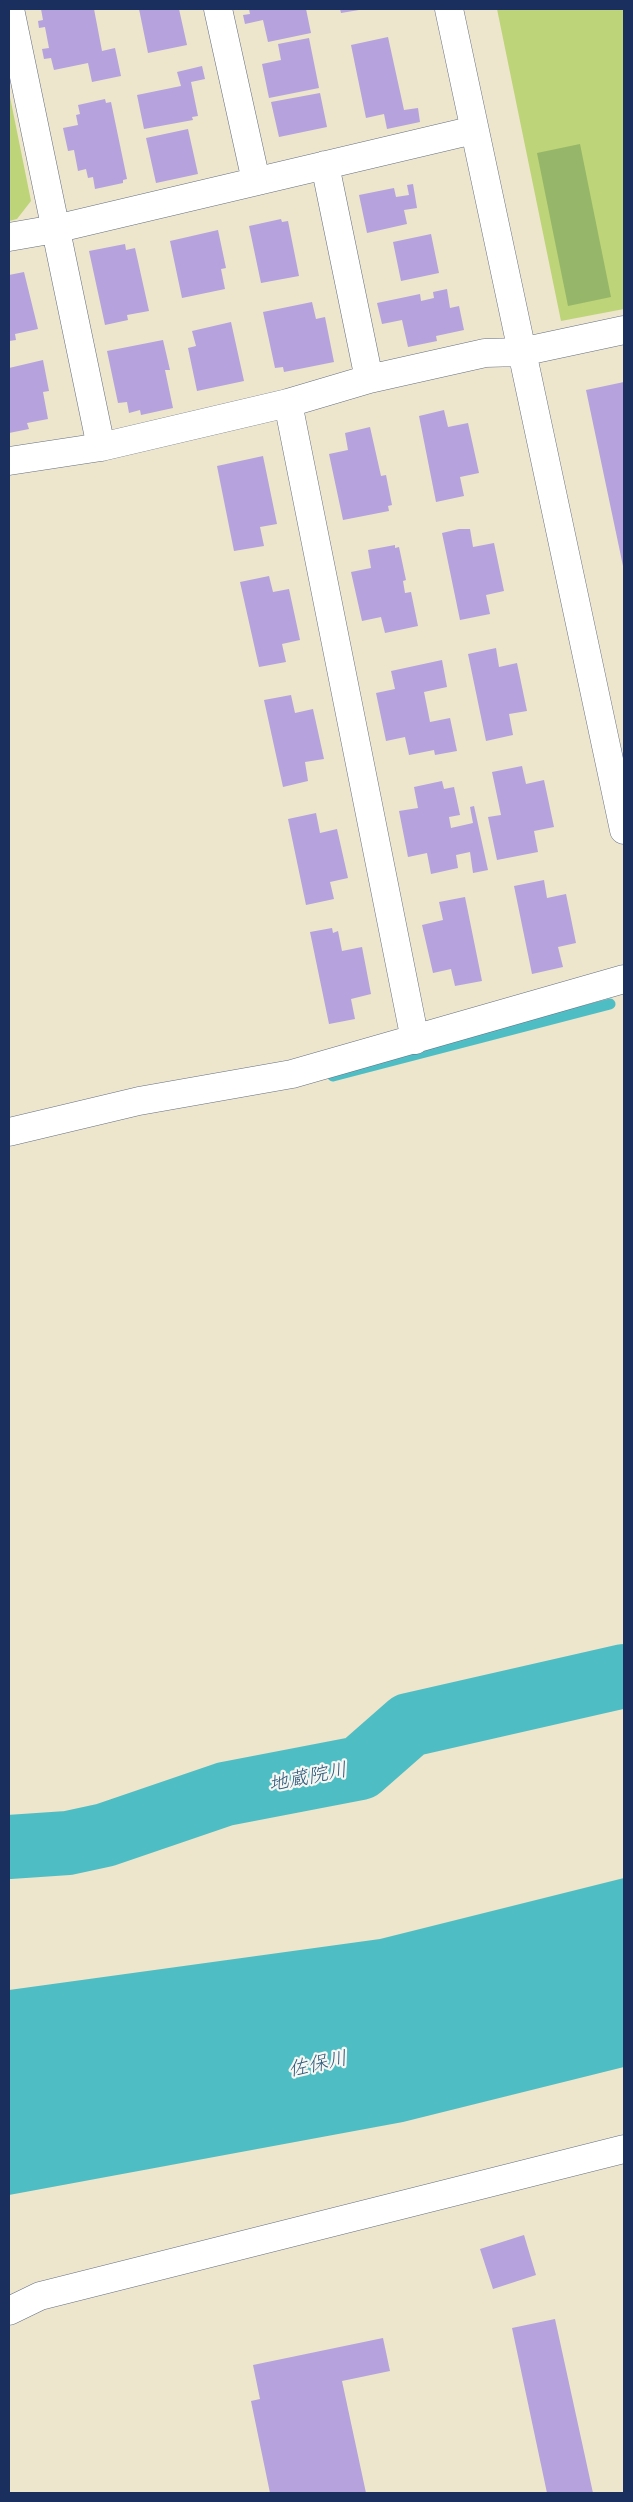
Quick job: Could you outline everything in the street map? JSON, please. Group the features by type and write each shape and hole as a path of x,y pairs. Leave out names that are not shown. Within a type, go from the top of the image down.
{"street":[{"path":"10,9 100,447"},
{"path":"218,9 256,182"},
{"path":"449,9 624,830"},
{"path":"9,237 56,229 474,130"},
{"path":"326,165 368,379"},
{"path":"9,461 100,447 288,403 368,379 485,353 521,352 624,330"},
{"path":"288,403 416,1040"},
{"path":"9,1132 139,1101 292,1074 624,979"},
{"path":"9,2311 40,2296 624,2150"}],"green space":[{"path":"497,9 624,9 624,309 561,321"},
{"path":"9,92 31,201 17,219 9,221"},
{"path":"580,144 611,297 568,306 537,153"}],"water":[{"name":"佐保川","path":"624,1878 624,2067 403,2122 9,2195 9,1990 380,1939"}],"building":[{"path":"41,9 94,9 102,51 115,48 121,76 92,82 88,63 54,70 51,58 44,59 42,49 49,48 45,27 39,28 38,21 43,20"},
{"path":"139,9 179,9 187,45 148,53"},
{"path":"249,9 306,9 311,33 268,42 263,20 245,24 243,15 250,14"},
{"path":"340,9 359,9 359,10 341,13"},
{"path":"388,37 404,110 418,108 420,122 387,129 384,114 366,118 351,45"},
{"path":"309,38 319,88 269,98 262,64 281,60 278,44"},
{"path":"202,66 205,79 191,82 198,116 192,117 193,120 144,129 137,95 181,86 177,72"},
{"path":"320,93 327,127 279,137 271,102"},
{"path":"105,99 106,103 111,102 127,179 123,180 123,183 95,189 93,177 88,178 86,169 78,171 74,150 68,151 63,128 78,125 76,115 80,114 78,105"},
{"path":"188,129 198,174 156,183 146,138"},
{"path":"413,184 417,208 404,210 407,224 367,233 359,195 394,188 396,197 409,195 407,185"},
{"path":"281,219 282,222 288,221 299,276 261,283 249,226"},
{"path":"218,230 226,268 221,269 225,289 182,298 170,241"},
{"path":"431,234 439,273 401,281 393,242"},
{"path":"125,244 126,250 135,248 149,311 127,315 128,320 105,325 89,251"},
{"path":"24,272 38,329 15,334 16,340 9,341 9,275"},
{"path":"447,289 450,308 459,306 464,330 436,336 437,341 408,347 402,320 382,324 377,303 420,294 421,301 434,298 433,292"},
{"path":"312,302 316,319 325,317 334,362 284,372 283,367 275,368 263,312"},
{"path":"231,322 244,381 197,391 188,348 196,346 192,331"},
{"path":"163,340 170,370 165,370 173,408 141,415 140,410 129,413 127,402 118,403 107,351"},
{"path":"43,360 49,391 43,392 48,419 27,423 29,429 9,433 9,368"},
{"path":"624,382 624,566 623,566 586,390"},
{"path":"444,410 448,427 468,423 479,473 460,477 464,496 436,502 419,416"},
{"path":"370,427 381,476 386,475 392,505 388,506 389,511 343,520 329,454 348,450 345,433"},
{"path":"263,456 277,524 260,527 264,546 234,551 217,466"},
{"path":"459,529 470,529 473,547 494,543 504,591 486,595 490,614 460,620 442,533"},
{"path":"395,545 395,548 399,547 406,580 403,581 405,593 411,592 418,626 385,633 381,617 362,621 351,572 371,568 368,550"},
{"path":"269,576 273,592 289,589 300,640 282,644 286,662 259,667 240,582"},
{"path":"496,648 499,667 517,663 527,711 509,714 513,735 486,741 468,654"},
{"path":"442,660 447,687 424,692 430,722 450,718 457,751 435,755 434,750 409,755 405,737 386,741 376,693 395,689 391,671"},
{"path":"291,695 295,713 313,709 324,759 305,762 308,781 283,787 264,700"},
{"path":"522,766 526,784 544,780 554,827 534,831 538,852 497,860 488,817 501,815 492,772"},
{"path":"442,781 444,789 454,787 460,815 449,817 451,828 473,823 470,807 474,806 488,870 473,873 470,852 456,855 458,868 431,874 427,853 408,857 399,811 418,808 414,787"},
{"path":"316,813 320,833 337,829 348,878 330,882 334,899 306,905 288,819"},
{"path":"544,880 547,898 566,894 576,943 558,947 563,967 532,974 514,886"},
{"path":"465,897 482,981 455,986 451,969 433,973 422,925 443,920 439,902"},
{"path":"332,928 333,933 338,931 342,951 362,947 371,994 351,999 355,1019 329,1024 310,932"},
{"path":"524,2235 536,2275 493,2289 480,2249"},
{"path":"555,2319 593,2493 547,2493 512,2328"},
{"path":"383,2338 390,2371 342,2381 366,2493 270,2493 251,2401 260,2399 253,2365"}],"waterway":[{"path":"333,1076 610,1004"},
{"name":"地蔵院川","path":"9,1847 68,1843 105,1835 225,1794 360,1768 409,1725 624,1676"}]}
